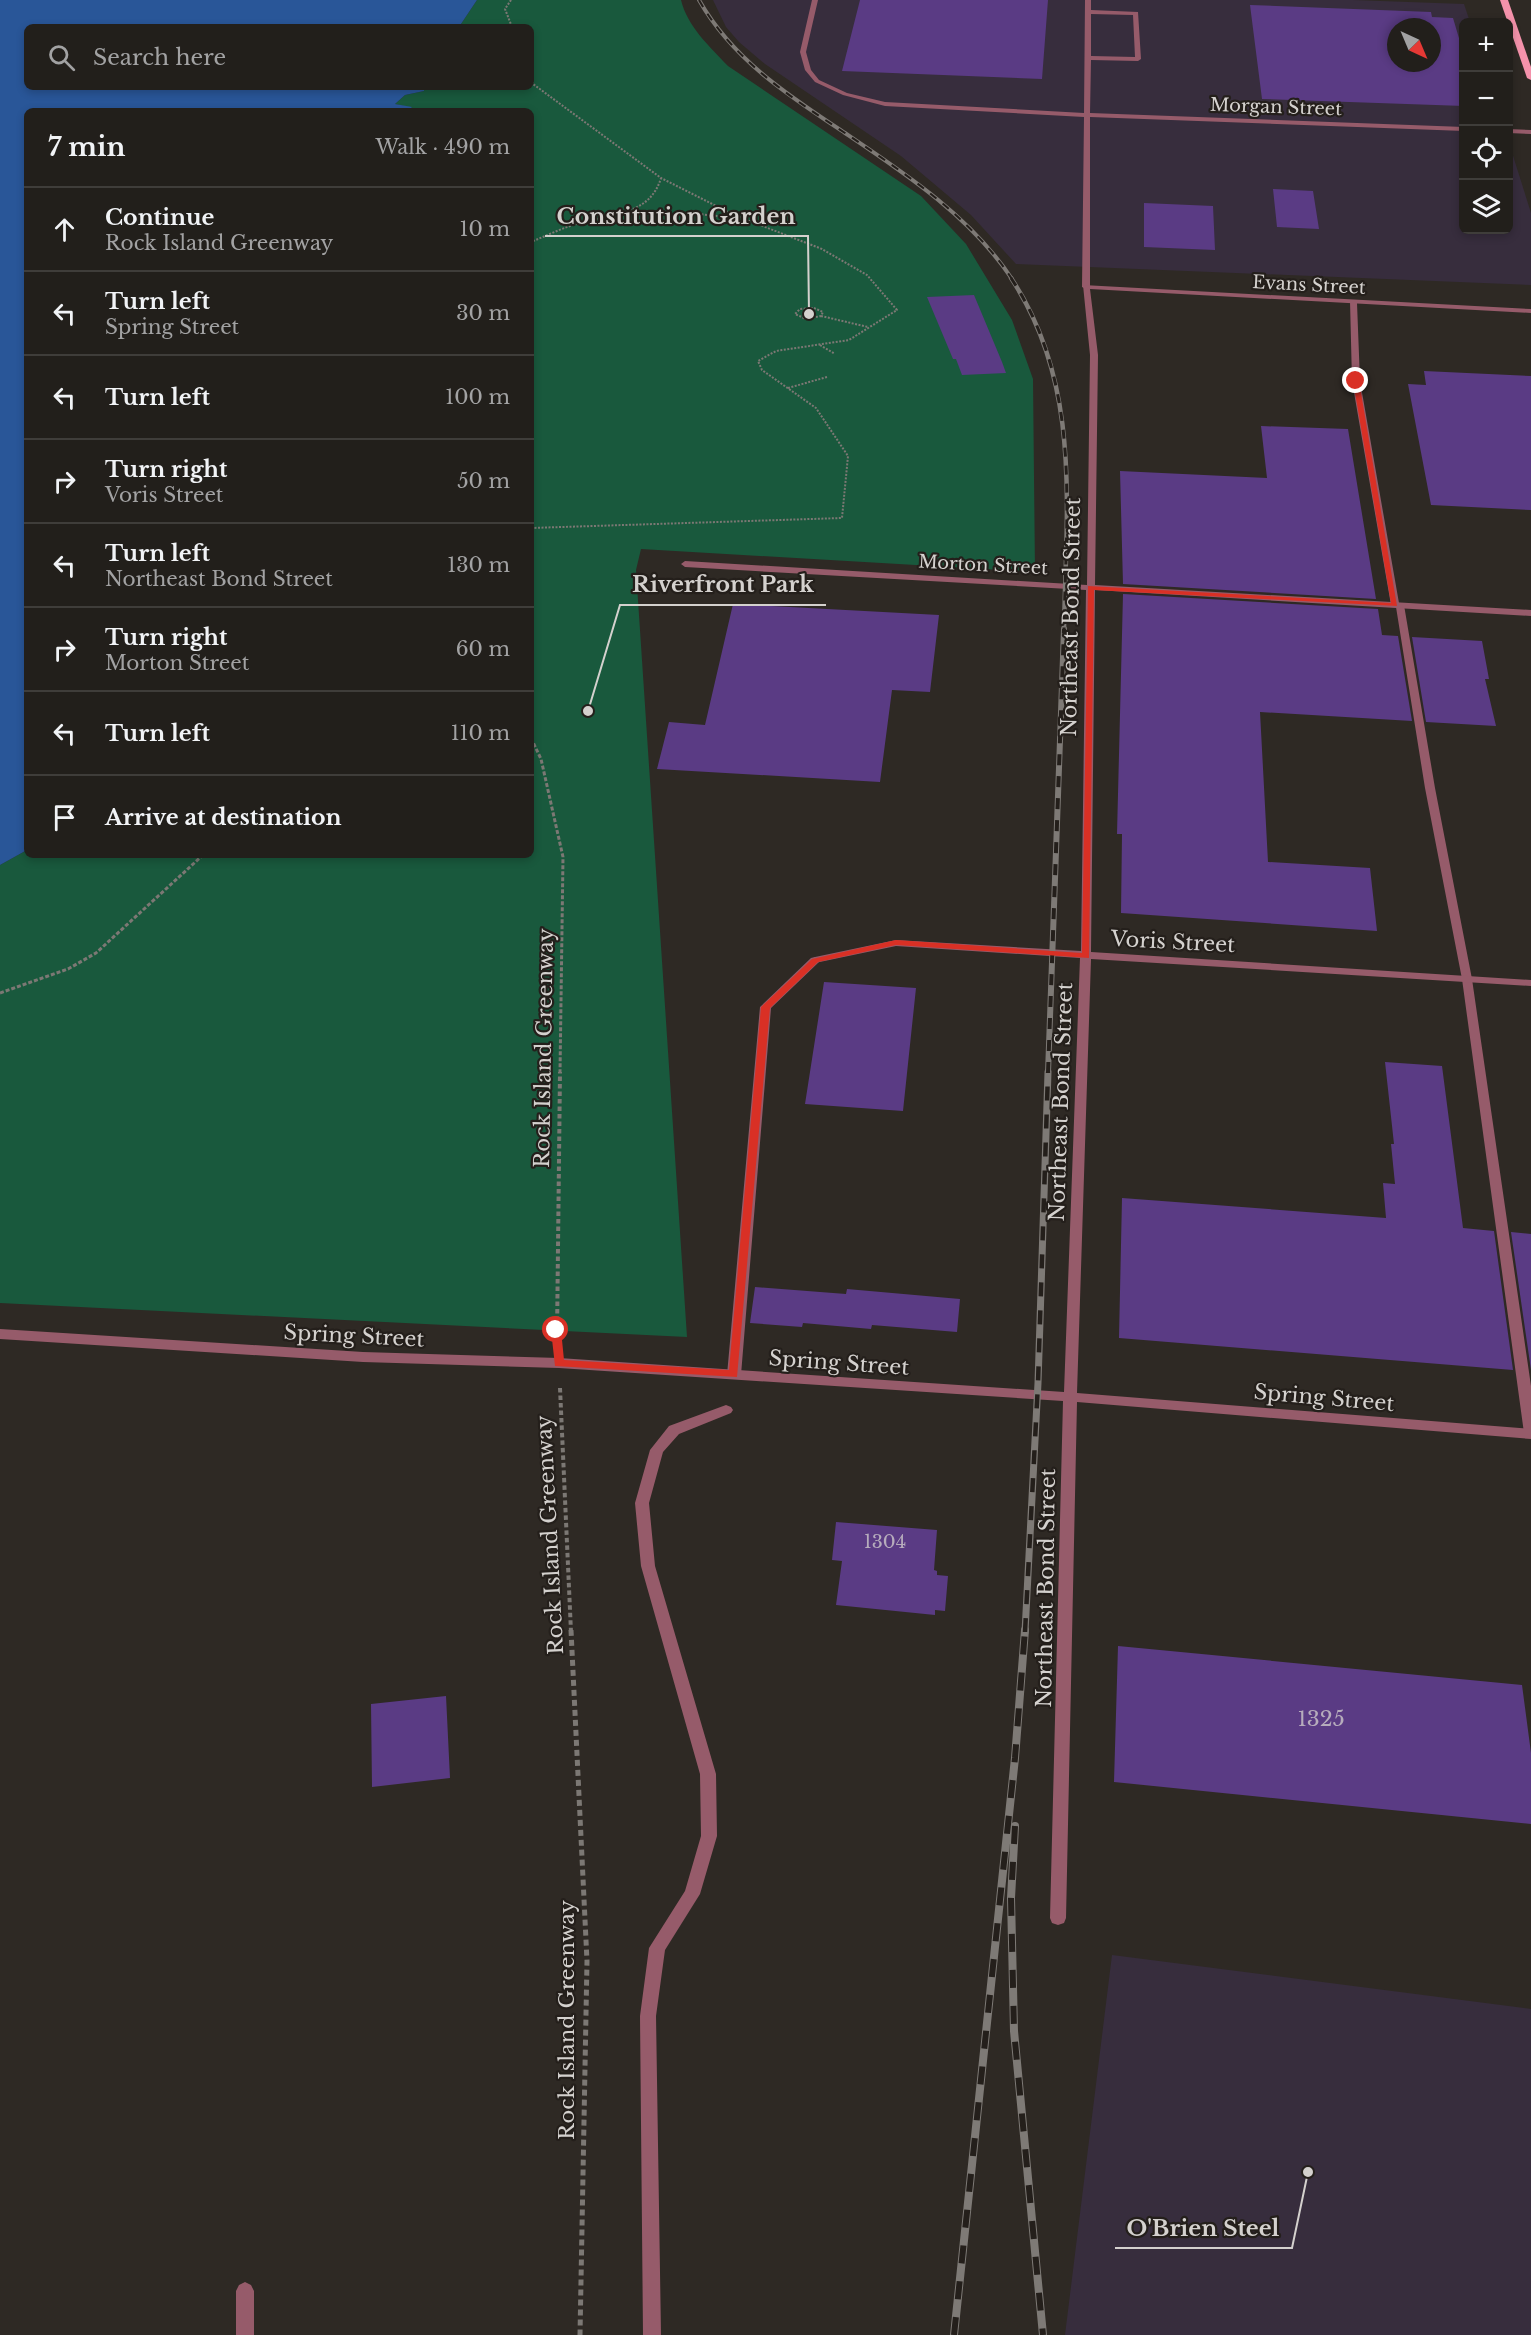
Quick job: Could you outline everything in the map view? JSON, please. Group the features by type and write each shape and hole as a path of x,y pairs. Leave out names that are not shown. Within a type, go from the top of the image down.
{"main road":[{"path":"1504,0 1531,78"}],"street":[{"name":"Morgan Street","path":"815,0 803,52 808,70 818,81 844,94 885,104 1088,115 1459,129"},
{"name":"Northeast Bond Street","path":"1058,1918 1070,1397 1086,956 1094,355 1086,286 1088,0"},
{"path":"1088,12 1136,13 1138,59 1088,58"},
{"path":"1513,131 1531,132"},
{"name":"Evans Street","path":"1086,286 1353,303 1531,311"},
{"path":"1353,303 1356,381 1467,979 1531,1434"},
{"name":"Morton Street","path":"685,564 1531,613"},
{"name":"Voris Street","path":"734,1374 765,1007 815,960 896,943 1531,983"},
{"name":"Spring Street","path":"0,1334 363,1357 559,1364 734,1374 1070,1397 1531,1434"},
{"path":"652,2335 648,2016 657,1948 692,1893 709,1836 708,1774 648,1566 642,1503 657,1450 674,1430 726,1410"},
{"path":"244,2335 245,2291"}],"path":[{"path":"511,0 505,9 511,24"},
{"path":"534,85 661,178 744,219 822,249 867,275 897,310 849,340 776,351 758,361 762,370 816,408 848,456 842,518 534,528"},
{"path":"534,241 582,222 627,212 651,200 661,178"},
{"path":"627,212 698,214 744,219"},
{"path":"821,316 823,312 814,308 800,309 795,314 806,319 821,316 869,327"},
{"path":"819,345 835,354"},
{"path":"788,388 827,377"},
{"name":"Rock Island Greenway","path":"534,745 541,759 563,857 556,1330 587,1961 580,2335"},
{"path":"0,993 68,969 96,953 200,858"}],"shaded area":[{"path":"713,0 1353,0 1464,4 1469,18 1459,18 1459,234 1513,234 1513,156 1531,213 1531,285 1016,264 971,215 901,156 765,64 739,42 726,27"},
{"path":"1112,1955 1531,2009 1531,2335 1065,2335"}],"green space":[{"path":"477,0 681,0 688,19 728,66 921,196 966,244 1012,320 1033,379 1035,572 641,549 636,570 687,1337 0,1303 0,865 24,852 24,858 534,858 534,108 412,108 395,104 405,95 424,90 534,90 534,24 461,24"}],"water":[{"path":"0,0 477,0 461,24 24,24 24,90 424,91 405,95 395,104 411,108 24,108 24,852 0,865"}],"building":[{"path":"860,0 1048,0 1042,79 842,71"},
{"path":"1250,5 1431,12 1432,17 1453,18 1459,38 1459,106 1262,99"},
{"path":"1273,189 1313,191 1319,229 1277,227"},
{"path":"1144,203 1213,206 1215,250 1144,247"},
{"path":"974,295 1006,373 962,375 927,297"},
{"path":"1424,371 1531,376 1531,510 1431,505 1408,384 1426,385"},
{"path":"1261,426 1348,429 1376,599 1123,584 1120,471 1267,478"},
{"path":"1123,594 1378,609 1382,635 1398,636 1412,721 1260,712 1268,862 1370,868 1377,931 1121,913 1122,834 1117,834"},
{"path":"733,604 939,615 930,692 892,690 880,782 657,769 669,722 705,725"},
{"path":"1412,637 1482,641 1489,679 1485,679 1496,726 1426,722"},
{"path":"824,982 916,988 903,1111 805,1104"},
{"path":"1385,1062 1442,1066 1463,1228 1494,1231 1513,1370 1119,1338 1122,1198 1386,1218 1383,1183 1395,1184 1391,1144 1394,1144"},
{"path":"1511,1232 1531,1234 1531,1370"},
{"path":"755,1287 846,1294 847,1289 960,1299 957,1332 872,1325 871,1329 803,1323 802,1327 750,1323"},
{"path":"836,1522 937,1530 934,1570 937,1571 937,1575 948,1576 945,1611 935,1610 935,1615 836,1605 842,1561 832,1560"},
{"path":"1118,1646 1522,1685 1531,1753 1531,1824 1114,1782"},
{"path":"446,1696 450,1778 372,1787 371,1704"}],"railway":[{"path":"699,0 728,41 745,59 803,105 891,164 936,198 977,236 1012,279"},
{"path":"1011,278 1034,319 1050,361 1059,404 1065,448 1067,493 1064,630"},
{"path":"1048,1073 1064,629"},
{"path":"1025,1632 1038,1383 1048,1072"},
{"path":"954,2335 1015,1758 1025,1630"},
{"path":"1015,1826 1011,1898 1014,2031 1043,2335"}],"place":[{"name":"Constitution Garden","path":"809,314"},
{"name":"Riverfront Park","path":"588,711"},
{"name":"O'Brien Steel","path":"1308,2172"}],"route":[{"path":"556,1330 559,1364 734,1374 765,1007 815,960 896,943 1086,956 1090,588 1395,605 1356,381"}]}
